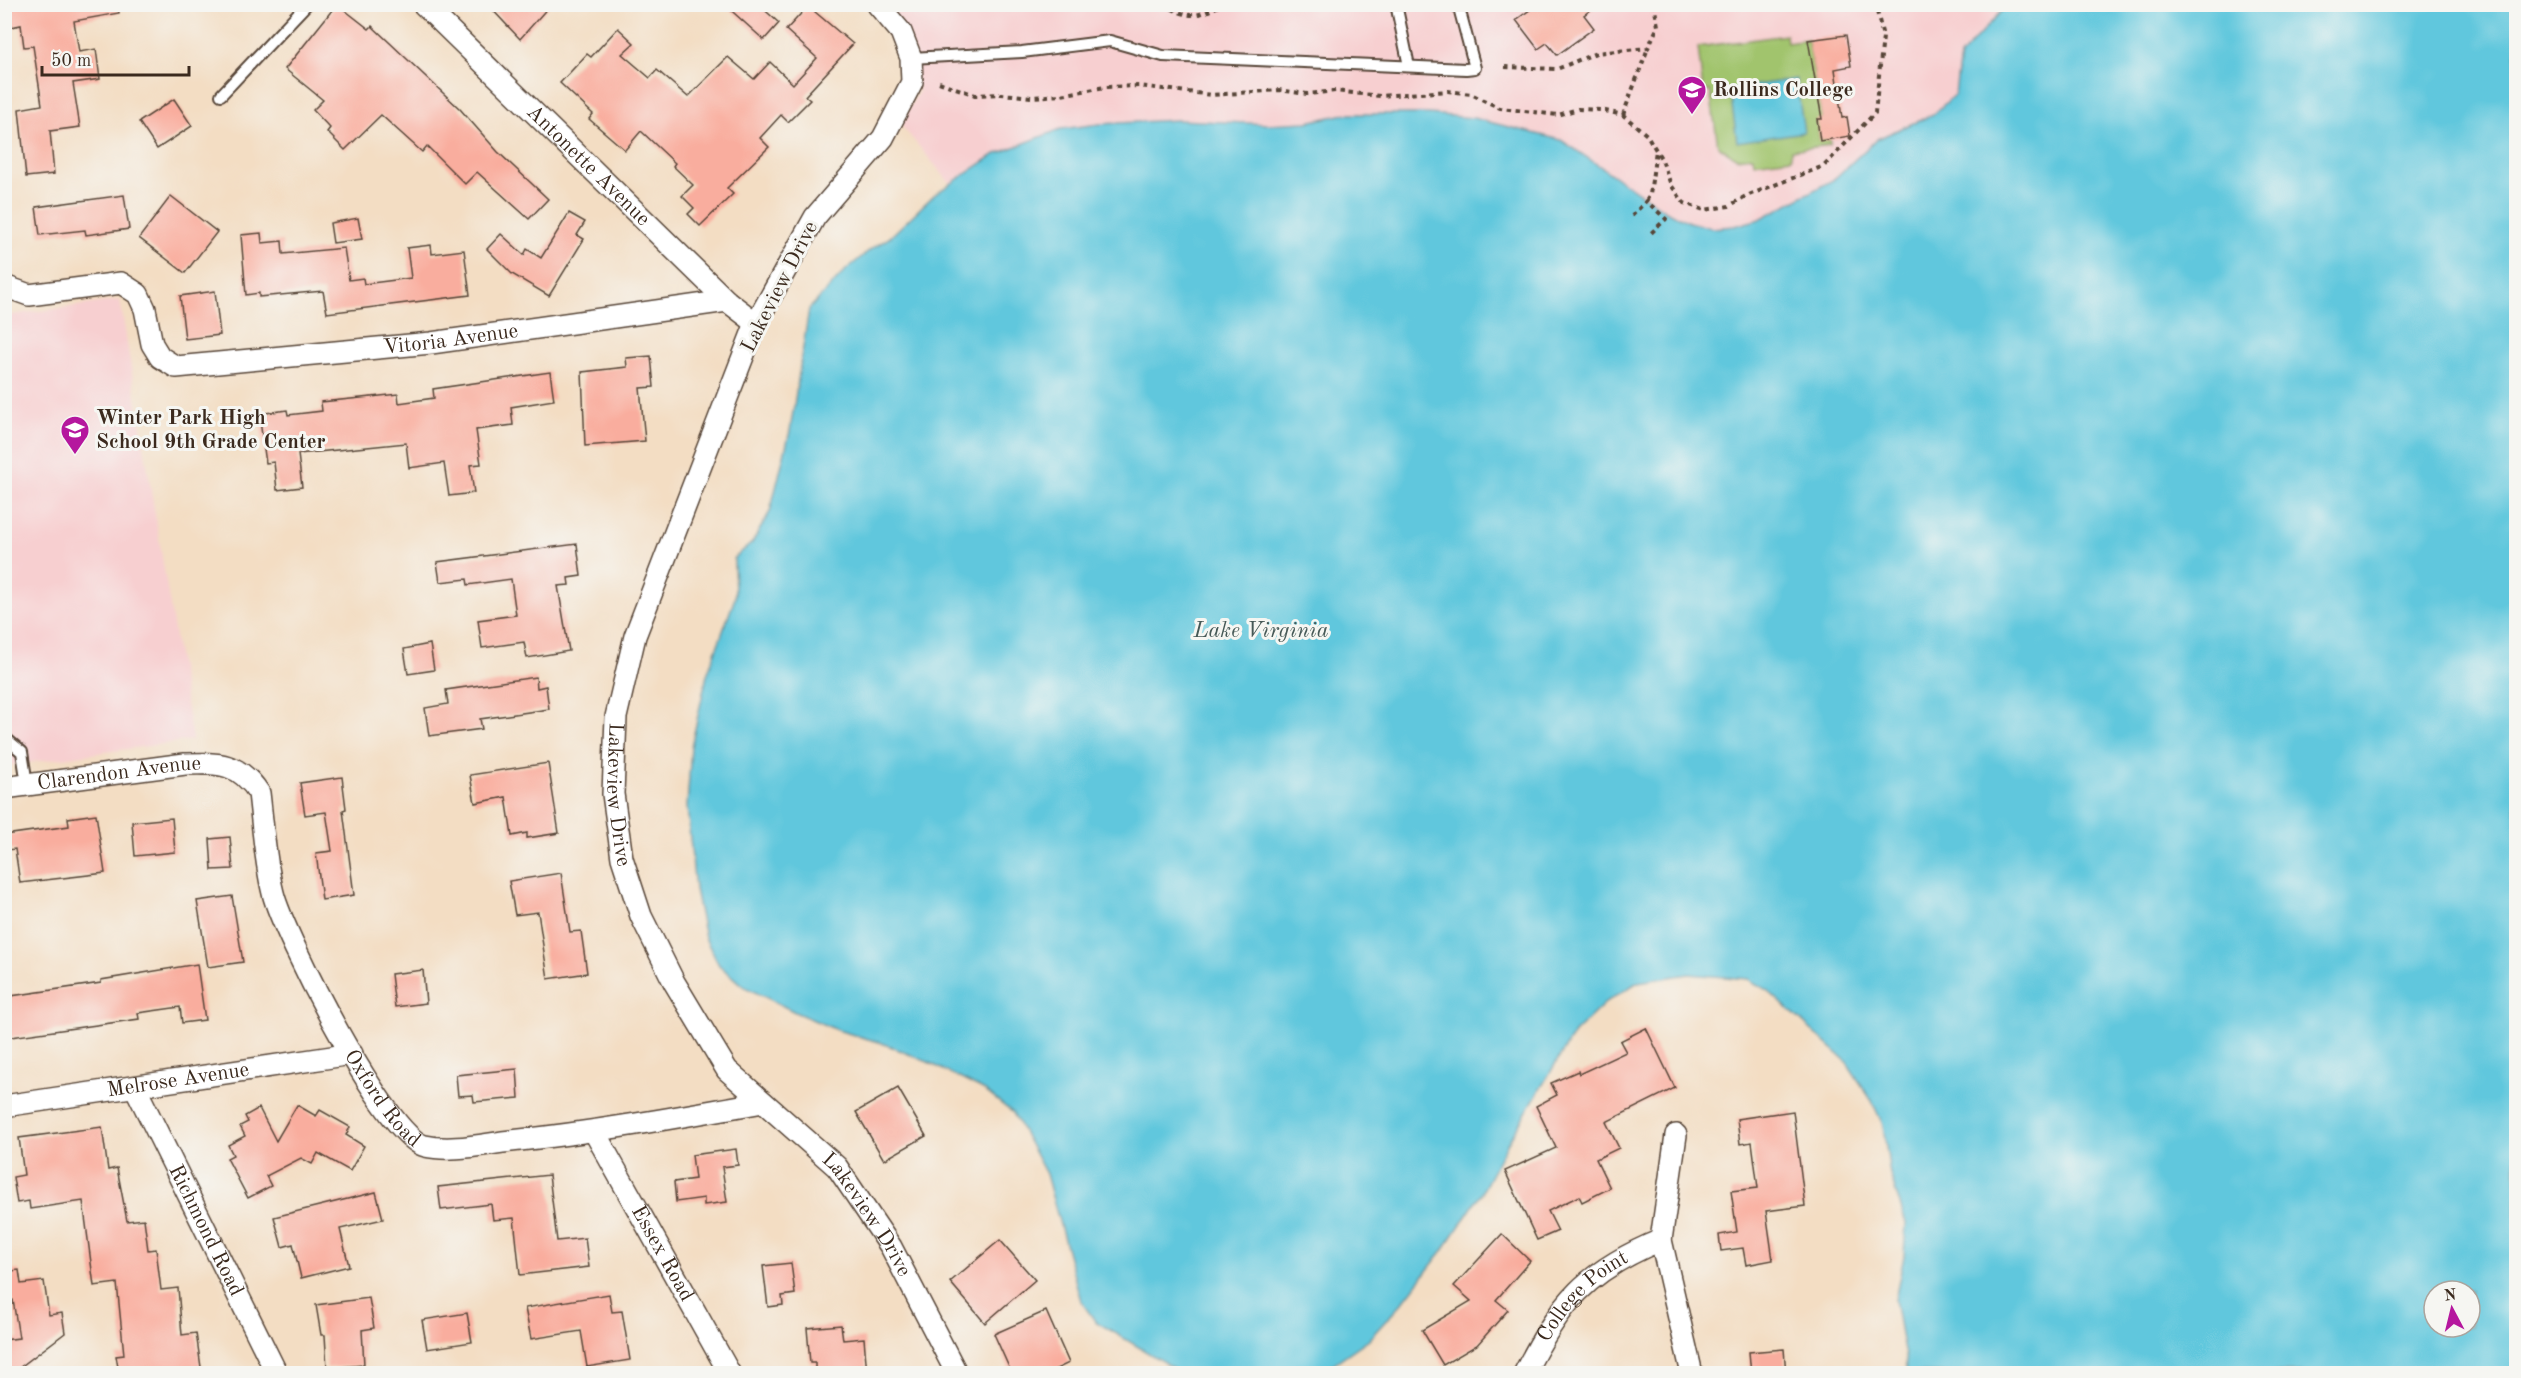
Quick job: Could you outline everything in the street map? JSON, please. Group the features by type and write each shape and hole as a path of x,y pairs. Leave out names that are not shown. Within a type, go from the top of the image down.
{"street":[{"name":"Antonette Avenue","path":"423,4 727,301 756,323"},
{"path":"877,4 901,32 911,58"},
{"name":"Lakeview Drive","path":"911,58 912,82 884,138 815,217 756,323 635,636 616,717 613,794 622,858 641,916 674,982 727,1070 837,1167 891,1247 957,1374"},
{"name":"Vitoria Avenue","path":"4,286 29,295 121,283 138,294 152,344 160,357 176,367 431,343 727,301"},
{"name":"Clarendon Avenue","path":"4,788 185,764 233,767"},
{"name":"Oxford Road","path":"233,767 250,779 259,793 273,893 298,959 352,1054 398,1127 423,1146 450,1148 595,1132 763,1102"},
{"name":"Melrose Avenue","path":"4,1106 352,1054"},
{"name":"Richmond Road","path":"135,1088 277,1374"},
{"name":"Essex Road","path":"595,1132 730,1374"},
{"name":"College Point","path":"1676,1135 1661,1240 1692,1374"},
{"name":"College Point","path":"1524,1374 1548,1328 1574,1294 1601,1270 1629,1253 1661,1240"}],"lane":[{"path":"221,95 307,4"},
{"path":"1396,4 1409,66"},
{"path":"911,58 1022,52 1110,41 1163,56 1475,68 1458,4"},
{"path":"4,737 21,752 27,784"}],"path":[{"path":"1164,4 1181,14 1201,15 1222,4"},
{"path":"1623,115 1658,26 1654,4"},
{"path":"939,82 975,95 1002,93 1032,97 1061,95 1105,87 1139,86 1212,95 1279,90 1307,94 1336,91 1380,96 1448,91 1471,94 1500,108 1558,115 1578,109 1601,110 1623,115 1647,135 1671,185 1684,203 1704,210 1729,206 1746,196 1824,166 1875,113 1883,37 1876,7"},
{"path":"1505,67 1557,69 1596,53 1648,48"},
{"path":"1632,216 1650,195 1656,150"},
{"path":"1646,201 1666,219 1651,233"}],"shaded area":[{"name":"Rollins College","path":"885,5 2008,5 1960,56 1955,94 1934,114 1877,139 1833,180 1790,204 1760,219 1734,226 1712,228 1689,222 1666,211 1561,140 1307,122 1268,124 1177,120 1061,129 994,155 950,183 900,124 919,91"},
{"name":"Winter Park High School 9th Grade Center","path":"120,300 192,740 5,766 4,316"}],"green space":[{"path":"1786,35 1787,43 1808,40 1822,119 1817,120 1820,140 1830,140 1830,145 1791,150 1791,158 1754,163 1753,156 1737,158 1718,146 1710,91 1703,91 1698,47"}],"water":[{"name":"Lake Virginia","path":"2008,4 2516,5 2516,1373 1908,1373 1895,1300 1904,1256 1906,1223 1890,1174 1883,1125 1872,1101 1846,1061 1767,990 1748,979 1689,974 1638,982 1606,1002 1574,1033 1508,1142 1481,1194 1444,1249 1402,1303 1369,1339 1320,1373 1177,1373 1172,1367 1095,1321 1081,1301 1046,1174 1013,1113 985,1091 928,1062 882,1043 837,1030 743,986 719,965 705,938 695,889 687,807 691,747 707,675 735,598 734,558 752,543 770,512 790,431 809,309 846,270 871,249 889,238 934,195 994,155 1061,129 1100,124 1177,120 1268,124 1307,122 1345,114 1429,114 1473,118 1561,140 1666,211 1689,222 1712,228 1734,226 1760,219 1833,180 1877,139 1934,114 1955,94 1960,56"},
{"path":"1796,79 1804,132 1737,142 1730,89"}],"building":[{"path":"7,4 118,4 119,13 74,21 79,52 96,49 100,79 73,83 80,127 50,131 54,174 26,177 19,109 42,105 33,46 24,47 21,25 11,27"},
{"path":"337,4 369,29 372,26 460,109 498,152 548,199 529,219 477,172 465,184 427,146 422,152 381,115 345,150 327,132 330,128 313,110 323,100 285,69"},
{"path":"487,4 551,4 520,39"},
{"path":"724,4 758,4 779,23 764,40"},
{"path":"1538,4 1599,4 1584,15 1594,28 1557,55 1547,43 1538,49 1516,20"},
{"path":"808,6 853,44 805,96 810,100 788,122 781,115 760,138 769,147 727,188 733,194 700,226 688,214 694,208 682,196 693,185 673,166 675,163 641,131 625,150 589,119 593,114 560,83 587,54 591,57 618,28 634,43 622,54 650,78 657,70 688,97 728,57 754,79 770,62 793,84 817,58 786,30"},
{"path":"1846,35 1851,66 1835,69 1842,118 1847,117 1850,136 1820,141 1817,119 1822,119 1808,40"},
{"path":"174,99 192,126 157,149 139,122"},
{"path":"124,195 129,229 86,235 85,230 40,235 36,207"},
{"path":"171,196 217,232 185,273 139,238"},
{"path":"569,213 585,222 577,235 584,239 549,296 512,274 487,249 501,234 524,255 527,249 541,258"},
{"path":"358,218 362,239 333,243 330,223"},
{"path":"261,233 262,243 282,241 283,254 344,248 349,280 363,278 364,284 411,278 407,248 431,245 432,254 464,250 470,295 327,313 323,291 259,297 259,293 246,295 241,235"},
{"path":"215,291 220,335 185,339 180,296"},
{"path":"651,356 654,387 640,388 645,441 585,446 582,372 627,367 626,358"},
{"path":"550,372 554,400 511,407 513,425 476,430 481,464 470,465 474,493 449,496 444,463 409,468 406,443 298,454 302,487 277,490 274,462 266,463 259,414 287,410 288,415 322,411 321,402 398,394 399,403 434,398 433,389"},
{"path":"577,544 581,576 568,578 569,585 558,586 569,651 527,658 524,642 482,648 478,620 516,615 511,579 468,585 467,579 440,582 437,562"},
{"path":"430,644 434,670 408,674 404,649"},
{"path":"536,677 537,688 546,686 549,709 480,719 482,729 429,736 425,708 448,704 446,690"},
{"path":"548,763 559,833 527,838 527,833 512,836 506,797 475,803 470,775"},
{"path":"342,777 346,809 343,810 354,895 322,900 316,853 332,851 326,812 305,815 300,783"},
{"path":"96,814 105,873 20,883 15,849 7,850 5,835 69,826 68,818"},
{"path":"172,818 175,852 135,856 132,822"},
{"path":"230,837 233,869 212,870 210,839"},
{"path":"561,873 570,932 581,931 587,973 548,979 538,912 515,915 509,881"},
{"path":"232,896 243,962 208,967 197,901"},
{"path":"197,964 205,1020 182,1023 180,1007 138,1013 139,1019 4,1038 4,997 101,983 101,980"},
{"path":"423,970 426,1003 395,1007 391,974"},
{"path":"1646,1028 1675,1088 1606,1122 1619,1148 1596,1159 1610,1188 1582,1202 1579,1196 1548,1211 1558,1231 1537,1240 1505,1171 1556,1148 1536,1106 1557,1095 1551,1083 1578,1071 1579,1074 1626,1052 1620,1041"},
{"path":"517,1069 519,1098 474,1102 473,1095 458,1096 456,1075"},
{"path":"898,1088 926,1136 884,1160 856,1112"},
{"path":"297,1105 316,1116 320,1110 350,1127 346,1135 364,1146 350,1171 318,1153 312,1164 301,1158 266,1176 271,1186 248,1198 227,1158 233,1155 228,1145 245,1136 240,1126 248,1122 245,1116 259,1108 276,1141"},
{"path":"1793,1111 1805,1206 1766,1211 1773,1260 1746,1265 1743,1248 1721,1251 1719,1235 1737,1232 1731,1191 1758,1188 1752,1142 1740,1144 1737,1119"},
{"path":"102,1127 108,1170 117,1168 127,1221 144,1219 148,1250 156,1249 161,1290 178,1288 182,1335 196,1333 202,1374 136,1374 136,1370 119,1373 116,1356 124,1355 117,1283 94,1286 83,1201 30,1209 29,1201 17,1203 13,1177 24,1175 19,1138"},
{"path":"736,1149 738,1165 722,1167 727,1202 704,1205 704,1198 676,1202 674,1182 695,1179 692,1155"},
{"path":"549,1175 557,1241 585,1238 589,1267 520,1275 514,1218 493,1220 491,1204 441,1210 438,1187"},
{"path":"376,1192 383,1219 340,1229 349,1266 301,1278 293,1244 282,1247 274,1217"},
{"path":"1502,1234 1530,1261 1496,1300 1508,1310 1477,1345 1443,1365 1422,1330 1471,1301 1454,1286"},
{"path":"1000,1240 1035,1280 985,1323 950,1282"},
{"path":"791,1263 795,1294 782,1296 783,1305 768,1307 763,1266"},
{"path":"19,1270 21,1284 44,1281 49,1315 62,1313 65,1333 19,1368 4,1370 4,1340 19,1338 13,1300 4,1301 4,1272"},
{"path":"609,1294 612,1312 622,1311 630,1360 587,1367 581,1331 531,1339 525,1308"},
{"path":"369,1298 374,1328 362,1330 364,1365 327,1368 325,1335 321,1335 316,1305"},
{"path":"1046,1311 1069,1363 1046,1374 1012,1374 994,1334"},
{"path":"467,1313 472,1342 427,1349 422,1320"},
{"path":"841,1325 843,1340 864,1338 867,1374 815,1374 815,1363 810,1363 807,1328"},
{"path":"1784,1349 1786,1374 1751,1374 1749,1352"}],"place":[{"name":"Rollins College","path":"1692,116"},
{"name":"Winter Park High School 9th Grade Center","path":"75,456"}]}
